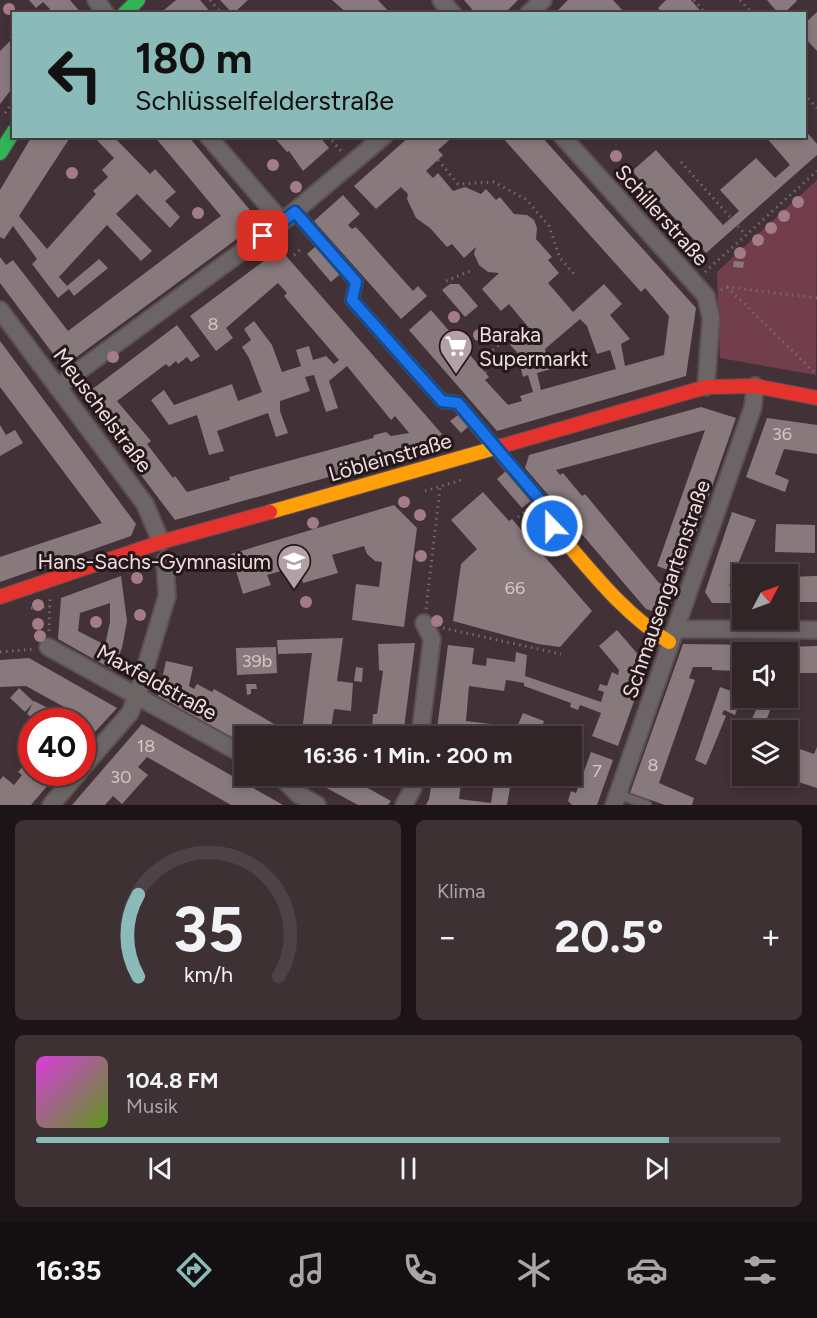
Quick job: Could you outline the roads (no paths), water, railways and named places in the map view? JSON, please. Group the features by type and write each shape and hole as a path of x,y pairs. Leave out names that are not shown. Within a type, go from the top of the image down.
{"street":[{"path":"126,12 138,0"},
{"path":"441,0 451,12"},
{"path":"530,12 543,0"},
{"path":"0,153 12,134"},
{"path":"210,138 356,282 352,300 442,401 458,403 552,514 552,526 646,629 673,635 817,630"},
{"path":"57,387 288,217 382,138"},
{"name":"Schillerstraße","path":"564,138 706,296 711,318 706,387"},
{"name":"Meuschelstraße","path":"0,309 145,504 161,542"},
{"name":"Löbleinstraße","path":"7,595 161,542 706,387 755,386 817,398"},
{"name":"Schmausengartenstraße","path":"616,800 640,750 673,635 753,407 755,386"},
{"path":"96,752 130,713 137,696 167,596 165,561"},
{"path":"421,726 432,639 424,623"},
{"name":"Maxfeldstraße","path":"48,647 234,749"},
{"path":"51,805 67,786"},
{"path":"290,786 298,794 317,805"},
{"path":"404,805 413,786"}],"lane":[{"path":"616,800 647,805"}],"place":[{"name":"Baraka Supermarkt","path":"456,375"},
{"name":"Hans-Sachs-Gymnasium","path":"294,590"}]}
